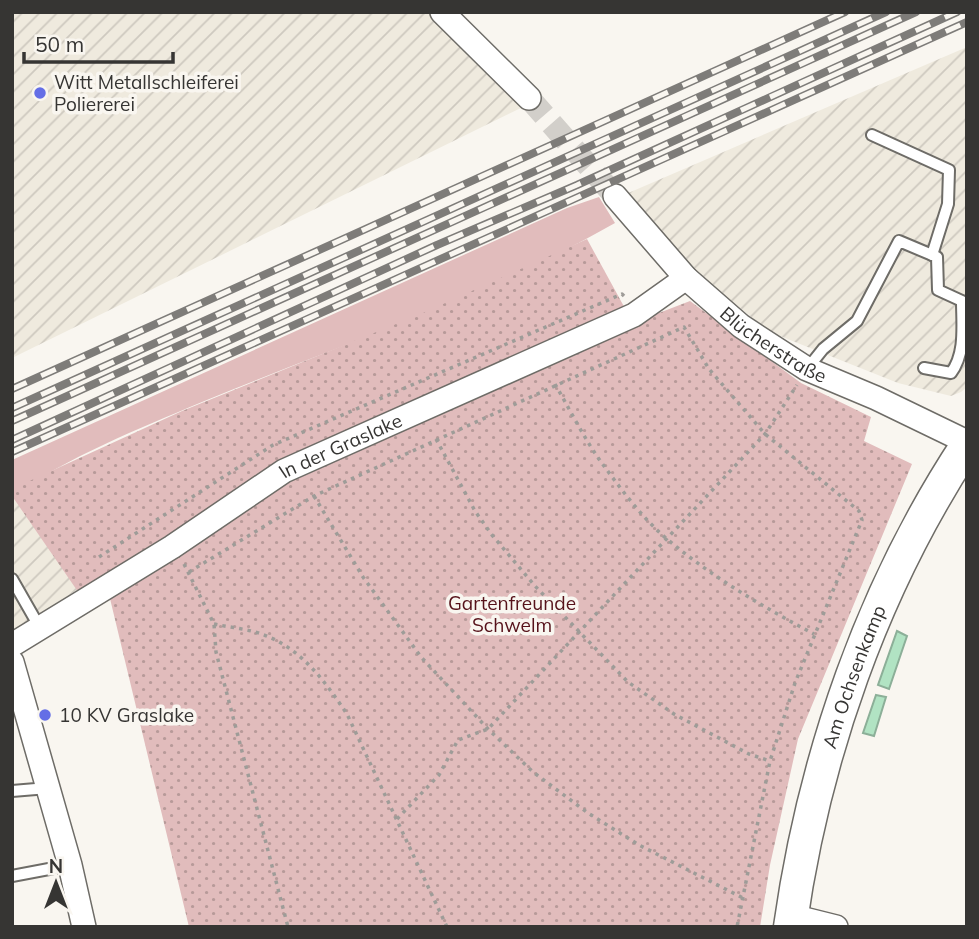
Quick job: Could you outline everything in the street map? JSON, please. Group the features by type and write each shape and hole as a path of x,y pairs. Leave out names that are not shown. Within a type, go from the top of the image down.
{"main road":[{"name":"Am Ochsenkamp","path":"791,921 810,818 854,670 912,537 967,444"}],"street":[{"path":"442,12 529,98"},
{"name":"Blücherstraße","path":"615,196 686,278 741,326 807,369 876,398 967,444"},
{"name":"In der Graslake","path":"12,645 172,547 284,471 634,314 686,278"},
{"path":"12,662 71,865 84,927"},
{"path":"791,921 836,927"}],"lane":[{"path":"872,135 949,170 948,204 932,255"},
{"path":"807,369 823,349 857,321 899,241 937,257 938,290 962,301 962,345 955,367 951,373 924,368"},
{"path":"12,579 40,628"},
{"path":"12,791 49,788"},
{"path":"12,876 71,865"}],"path":[{"path":"189,572 314,496 684,327 709,369 765,434 859,511 862,520 795,683 770,761 737,927"},
{"path":"397,819 439,775 458,740 488,729 765,434 807,369"},
{"path":"555,384 600,460 628,497 666,538 733,587 770,611 814,634"},
{"path":"436,439 475,511 492,536 578,632 628,682 674,714 749,754 770,761"},
{"path":"314,496 363,577 421,657 488,729 533,772 587,813 639,845 743,898"},
{"path":"172,547 189,572 214,624 216,652 288,927"},
{"path":"214,624 268,636 299,655 325,682 347,714 447,927"}],"shaded area":[{"path":"12,12 434,12 529,104 12,358"},
{"path":"967,47 967,387 961,392 951,396 898,383 770,332 701,276 619,197"},
{"path":"12,494 78,589 12,633"},
{"path":"897,631 907,636 889,689 878,685"},
{"path":"876,695 886,697 874,736 863,733"}],"green space":[{"path":"599,197 615,223 566,250 412,319 129,433 57,468 12,496 12,460 567,208"},
{"name":"Gartenfreunde Schwelm","path":"587,239 633,323 690,301 801,383 871,417 864,441 912,464 798,739 770,865 760,927 189,927 106,582 83,599 12,496 12,489 182,411 423,313"}],"tunnel":[{"path":"529,98 615,196"}],"railway":[{"path":"12,389 845,12"},
{"path":"12,408 886,12"},
{"path":"12,421 916,12"},
{"path":"12,440 437,245 577,185 957,12"},
{"path":"12,452 967,22"}],"place":[{"name":"Witt Metallschleiferei Poliererei","path":"40,93"},
{"name":"10 KV Graslake","path":"45,715"}]}
